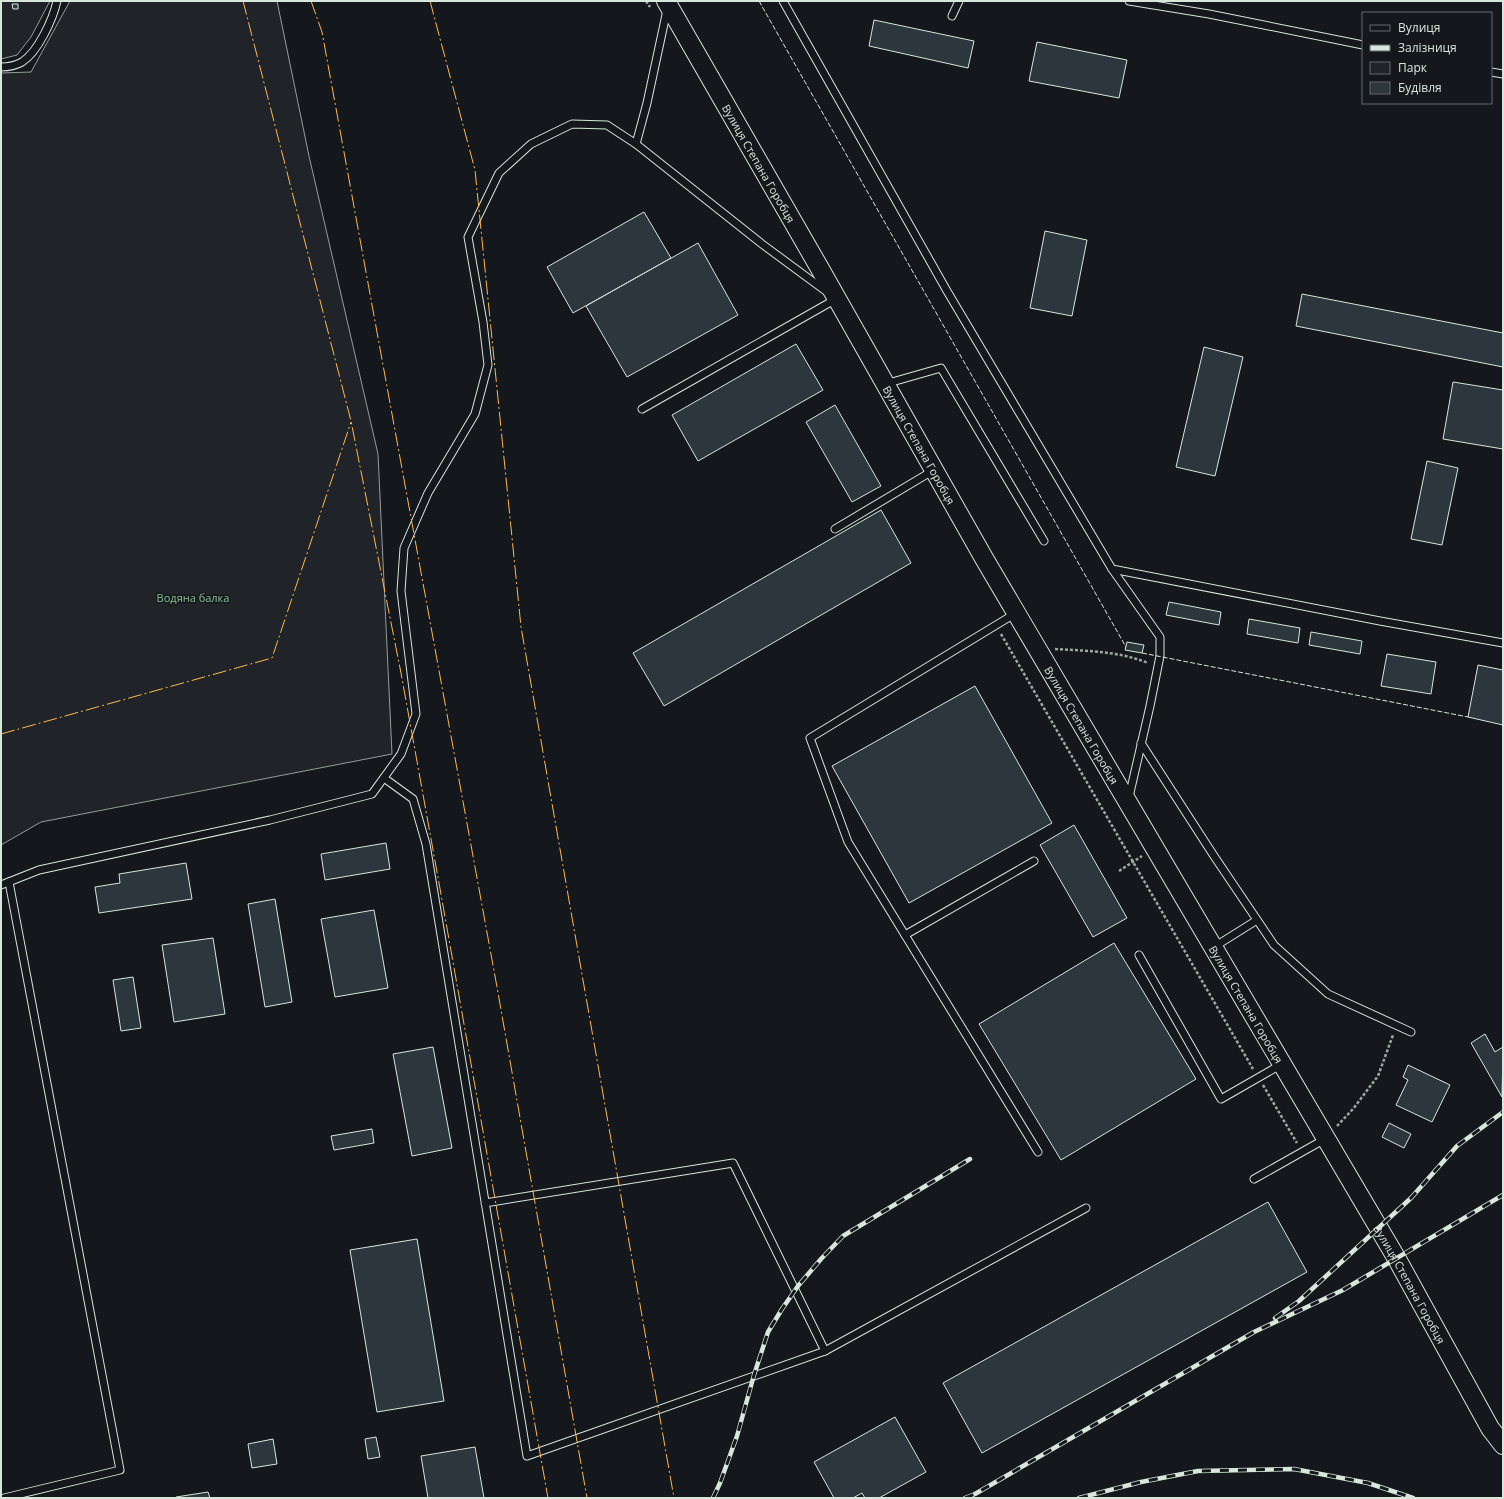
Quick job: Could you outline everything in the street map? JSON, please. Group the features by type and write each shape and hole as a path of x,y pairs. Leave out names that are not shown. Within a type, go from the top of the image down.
{"main road":[{"name":"Вулиця Степана Горобця","path":"670,2 1016,613 1156,848 1397,1259 1490,1428 1503,1445"}],"lane":[{"path":"1,67 12,67 23,62 34,51 50,22 57,1"},
{"path":"783,1 947,291 1112,569 1160,637 1160,656 1158,667 1128,801"},
{"path":"952,16 959,1"},
{"path":"1129,1 1209,14 1362,45"},
{"path":"636,144 648,103 670,2"},
{"path":"1492,72 1503,74"},
{"path":"1,885 39,870 270,820 372,794 401,754 416,714 401,591 404,548 428,493 475,414 488,365 484,322 468,237 499,173 531,144 572,124 607,125 636,144 762,244 837,299 642,409"},
{"path":"885,384 941,368 1044,540"},
{"path":"835,529 934,470"},
{"path":"1112,569 1380,622 1503,643"},
{"path":"1016,613 810,738 848,842 1038,1152"},
{"path":"1142,743 1214,856 1274,945 1328,994 1411,1032"},
{"path":"384,778 413,799 426,844 527,1456 825,1351 1086,1208"},
{"path":"905,935 1034,862"},
{"path":"4,1498 120,1470 9,882"},
{"path":"1214,948 1257,920"},
{"path":"1139,955 1221,1099 1282,1064"},
{"path":"1254,1179 1326,1138"},
{"path":"485,1203 732,1163 825,1351"}],"path":[{"path":"996,624 1302,1152"},
{"path":"1054,656 1052,649 1111,653 1134,657 1158,667"},
{"path":"1119,871 1156,848"},
{"path":"1326,1138 1353,1109 1378,1076 1397,1025"}],"green space":[{"path":"1,1 50,1 31,37 17,55 1,59"},
{"name":"Водяна балка","path":"70,1 277,1 309,156 378,454 392,754 41,822 1,845 1,73 31,72"}],"building":[{"path":"12,4 18,4 18,9 13,9"},
{"path":"874,20 974,41 968,68 869,46"},
{"path":"1037,42 1127,60 1119,98 1029,81"},
{"path":"644,212 671,258 573,313 547,267"},
{"path":"1045,231 1087,240 1072,316 1030,308"},
{"path":"698,243 738,315 627,377 586,306"},
{"path":"1302,294 1503,333 1503,367 1296,326"},
{"path":"796,344 823,390 698,461 672,415"},
{"path":"1204,347 1243,357 1215,476 1176,467"},
{"path":"1453,382 1503,390 1503,449 1443,439"},
{"path":"835,405 881,486 852,502 806,422"},
{"path":"1427,461 1458,468 1442,545 1411,539"},
{"path":"881,510 911,563 664,706 633,653"},
{"path":"1169,602 1221,612 1219,625 1166,615"},
{"path":"1249,619 1300,628 1298,643 1247,634"},
{"path":"1311,632 1362,641 1360,654 1309,645"},
{"path":"1127,642 1144,645 1142,653 1125,650"},
{"path":"1387,654 1436,662 1431,694 1381,686"},
{"path":"1478,665 1503,670 1503,725 1468,717"},
{"path":"975,686 1052,823 909,903 832,766"},
{"path":"1074,825 1127,918 1093,937 1040,845"},
{"path":"386,843 390,869 325,880 321,854"},
{"path":"186,863 192,899 99,913 95,887 120,883 119,874"},
{"path":"275,899 292,1002 265,1007 248,904"},
{"path":"374,910 388,988 335,997 321,919"},
{"path":"213,938 225,1014 174,1022 162,945"},
{"path":"1114,943 1196,1079 1061,1160 979,1024"},
{"path":"133,977 141,1028 121,1031 113,980"},
{"path":"1485,1034 1495,1052 1503,1047 1502,1097 1471,1043"},
{"path":"433,1047 452,1148 412,1156 393,1054"},
{"path":"1408,1065 1450,1085 1432,1122 1396,1105 1408,1080 1403,1077"},
{"path":"1389,1123 1411,1134 1404,1148 1382,1137"},
{"path":"372,1129 374,1143 334,1150 331,1136"},
{"path":"1268,1202 1307,1272 982,1453 943,1383"},
{"path":"417,1239 444,1401 377,1412 350,1250"},
{"path":"895,1417 926,1472 879,1498 865,1498 862,1493 853,1498 834,1498 814,1462"},
{"path":"376,1437 380,1457 368,1459 365,1439"},
{"path":"273,1439 277,1464 252,1468 248,1444"},
{"path":"475,1447 484,1498 428,1498 421,1456"},
{"path":"208,1492 210,1498 176,1498 176,1497"}],"railway":[{"path":"1275,1318 1299,1301 1411,1198 1457,1146 1503,1112"},
{"path":"713,1498 737,1436 768,1332 798,1286 843,1236 970,1159"},
{"path":"965,1498 975,1494 1254,1332 1343,1290 1503,1195"},
{"path":"1079,1498 1141,1482 1198,1471 1294,1469 1368,1483 1413,1498"}],"fence":[{"path":"759,1 1126,647"},
{"path":"1142,653 1468,717"}],"power":[{"path":"243,1 351,421 401,673 548,1498"},
{"path":"311,1 322,32 497,987 587,1498"},
{"path":"430,1 475,170 521,627 674,1498"},
{"path":"1,734 272,658 351,422"}]}
